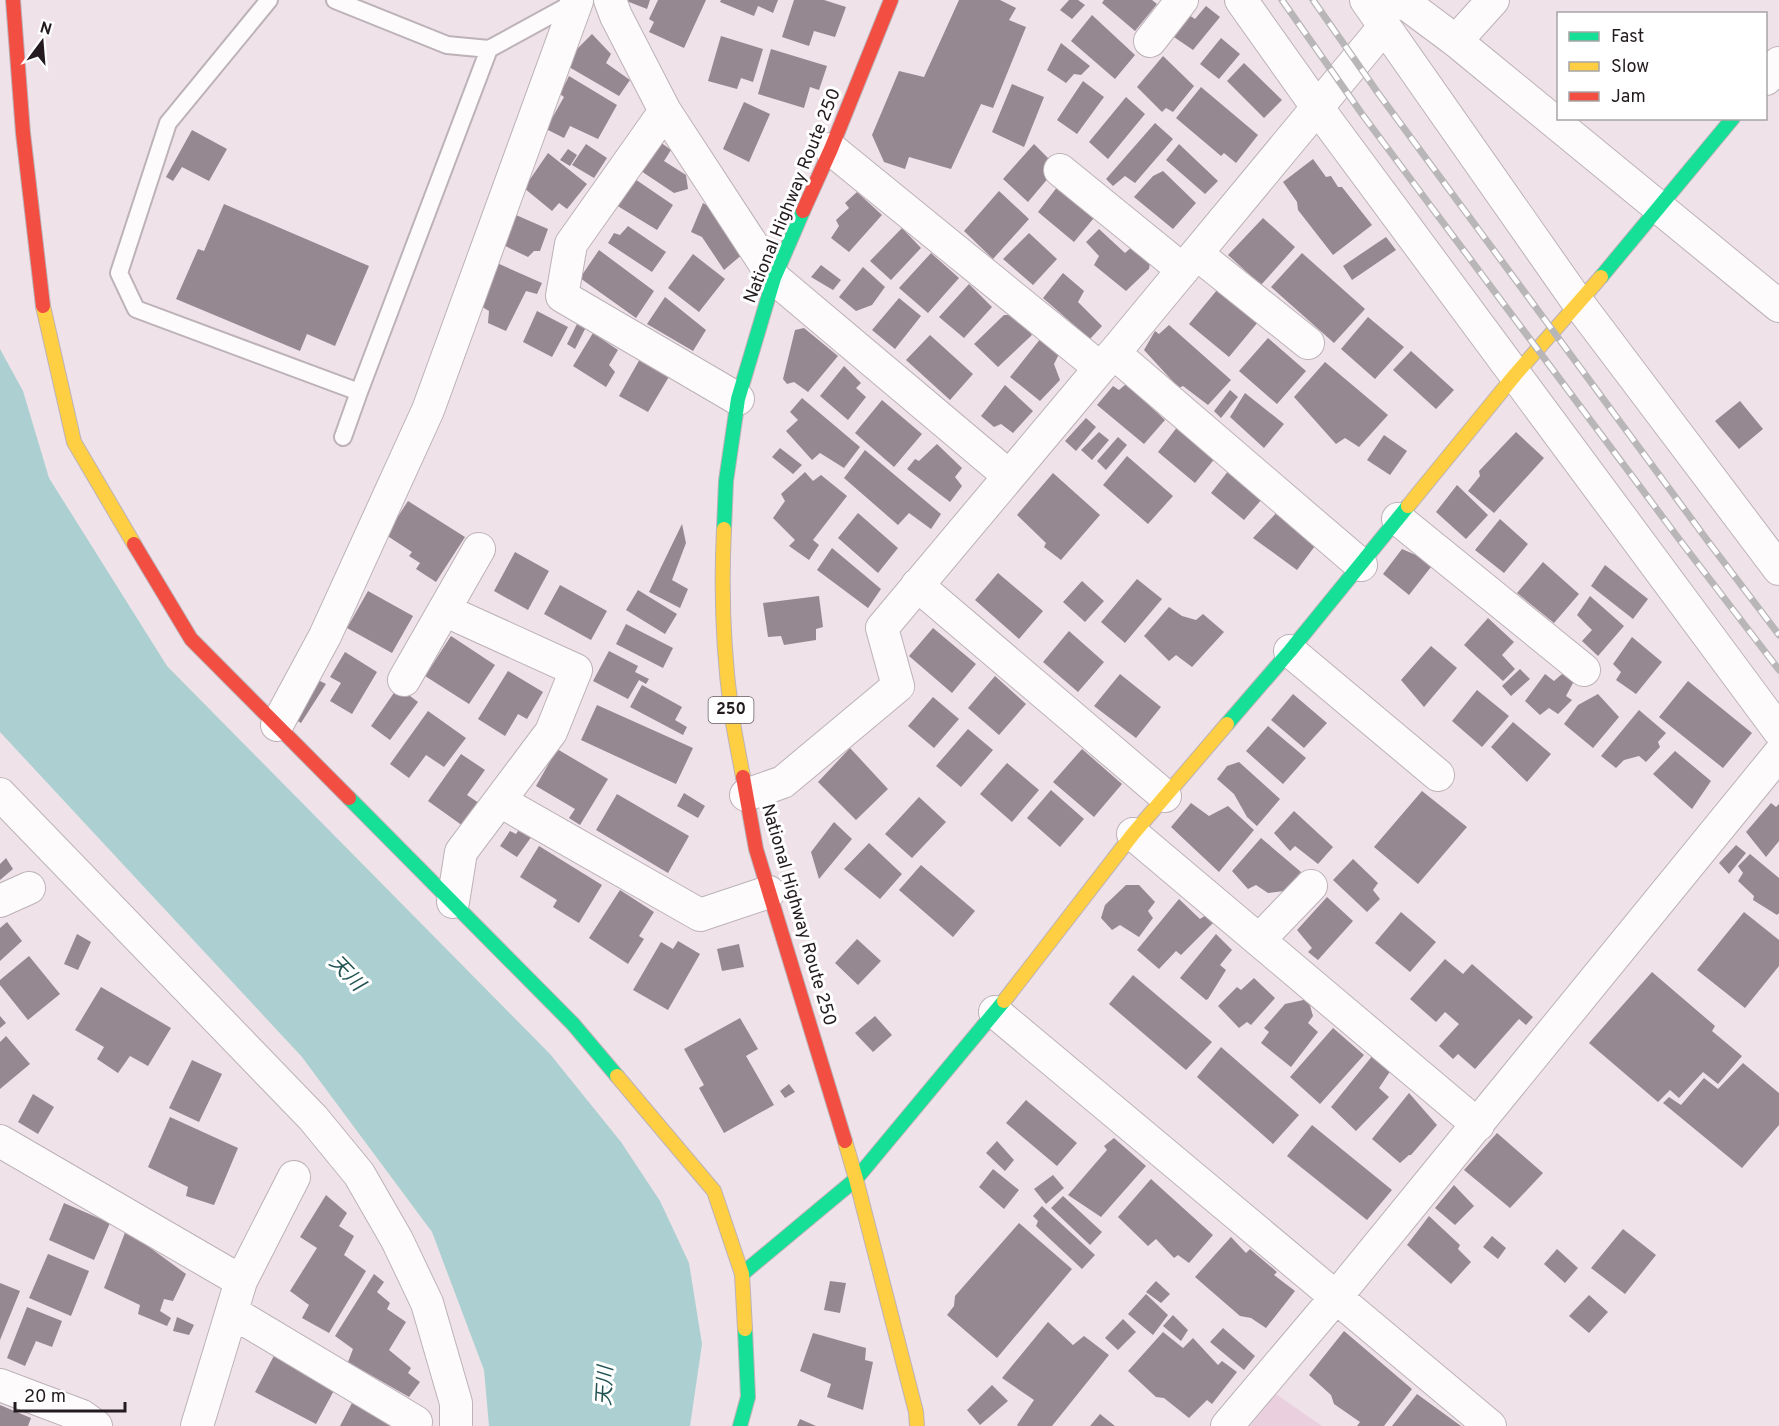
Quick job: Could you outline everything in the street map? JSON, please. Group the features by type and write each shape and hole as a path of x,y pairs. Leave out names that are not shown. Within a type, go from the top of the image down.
{"main road":[{"path":"13,0 23,133 41,296 74,442 191,639 573,1024 714,1191 742,1274 748,1397 740,1426"},
{"name":"National Highway Route 250","path":"891,0 831,149 774,278 738,399 726,481 722,573 725,650 731,711 756,849 856,1179 916,1412 917,1426"},
{"path":"742,1274 856,1179 995,1012 1133,834 1290,651 1515,375 1579,304 1731,120"}],"street":[{"path":"277,725 326,636 428,410 578,0"},
{"path":"610,0 665,111 774,278 1009,476"},
{"path":"1150,41 1182,0"},
{"path":"1241,0 1317,107 1779,731"},
{"path":"1366,0 1388,14 1579,304 1779,569"},
{"path":"1455,41 1493,0"},
{"path":"746,795 783,782 898,686 882,628 1190,262 1317,107 1388,14 1409,6 1660,207 1779,306"},
{"path":"1767,78 1779,63"},
{"path":"665,111 571,244 562,296 738,399"},
{"path":"831,149 1107,361 1361,565"},
{"path":"1060,170 1308,343"},
{"path":"1398,519 1584,670"},
{"path":"404,680 479,549"},
{"path":"917,585 1166,796"},
{"path":"444,610 576,670 551,732 461,852 453,902"},
{"path":"1290,651 1438,775"},
{"path":"1227,1426 1478,1125 1779,754"},
{"path":"0,794 313,1118 359,1174 397,1240 427,1304 456,1403 456,1426"},
{"path":"500,801 700,915 769,892"},
{"path":"1133,834 1478,1125"},
{"path":"1259,940 1311,886"},
{"path":"0,901 29,888"},
{"path":"995,1012 1490,1426"},
{"path":"0,1141 242,1281"},
{"path":"197,1426 242,1281 294,1177"},
{"path":"232,1312 416,1422"},
{"path":"0,1385 82,1416 96,1426"}],"lane":[{"path":"269,0 168,123 119,273 136,309 359,392"},
{"path":"335,0 447,45 489,50 578,0"},
{"path":"344,437 489,50"}],"shaded area":[{"path":"1276,1394 1322,1426 1250,1426"}],"water":[{"name":"天川","path":"0,349 23,391 49,478 167,666 550,1054 621,1142 660,1201 689,1263 702,1344 690,1426 489,1426 484,1370 432,1232 302,1057 0,732"}],"building":[{"path":"624,0 650,0 647,9"},
{"path":"658,0 706,0 684,48 649,32 654,22 649,19"},
{"path":"721,0 778,0 773,13 758,6 754,16 720,2"},
{"path":"794,0 824,0 846,7 835,37 814,31 809,46 782,37"},
{"path":"959,0 1000,0 1016,8 1009,20 1026,27 993,108 981,104 951,169 909,157 905,169 884,162 872,135 899,71 924,77"},
{"path":"1069,0 1078,0 1085,5 1072,19 1060,10"},
{"path":"1104,0 1152,0 1157,4 1135,31 1102,3"},
{"path":"1206,6 1220,17 1193,50 1171,35 1186,13 1195,19"},
{"path":"1092,15 1135,55 1115,79 1071,41"},
{"path":"592,34 611,54 606,63 630,80 619,96 569,67 572,54"},
{"path":"721,36 763,49 753,82 741,78 737,89 708,81"},
{"path":"1221,38 1240,54 1219,79 1200,64"},
{"path":"1061,43 1090,66 1081,75 1074,74 1066,83 1047,70"},
{"path":"771,49 827,66 819,90 810,87 804,108 758,94"},
{"path":"1163,56 1194,86 1173,112 1166,108 1162,112 1137,87"},
{"path":"1244,63 1282,100 1264,118 1227,81"},
{"path":"569,76 617,105 598,139 570,126 564,138 546,129 564,97 560,94"},
{"path":"1083,81 1104,97 1077,134 1057,120"},
{"path":"1012,84 1044,97 1024,147 992,132"},
{"path":"1201,87 1258,135 1236,163 1224,153 1221,156 1176,118"},
{"path":"1126,97 1145,114 1108,159 1089,142"},
{"path":"744,102 770,114 749,162 723,149"},
{"path":"1155,123 1173,139 1135,183 1125,176 1113,186 1106,179"},
{"path":"192,130 227,149 209,181 182,167 173,181 166,177"},
{"path":"656,139 671,150 664,161 686,175 688,189 674,193 638,169"},
{"path":"586,144 607,158 594,178 572,165"},
{"path":"1034,144 1053,163 1050,176 1028,202 1003,179"},
{"path":"1179,144 1218,181 1205,194 1166,160"},
{"path":"568,149 577,155 570,166 560,160"},
{"path":"548,153 587,184 567,209 559,203 552,211 524,188"},
{"path":"1313,159 1326,177 1331,176 1338,187 1342,187 1372,225 1333,255 1298,210 1297,202 1283,182"},
{"path":"1163,171 1196,203 1173,229 1134,197 1153,176"},
{"path":"632,177 673,205 657,230 616,205"},
{"path":"1061,182 1098,213 1074,242 1038,212"},
{"path":"999,191 1029,219 993,259 964,231"},
{"path":"857,192 882,215 849,252 831,238 839,226 836,220 849,208 845,203"},
{"path":"703,203 717,211 744,253 724,270 702,237 691,232"},
{"path":"224,204 369,266 335,346 307,334 300,351 176,299 198,249 204,251"},
{"path":"516,215 548,229 540,251 534,251 528,257 503,245"},
{"path":"1263,218 1295,247 1261,285 1228,255"},
{"path":"628,226 666,252 652,272 608,243 614,233 620,235"},
{"path":"902,228 921,248 891,280 870,261"},
{"path":"1099,229 1125,253 1134,245 1151,257 1149,269 1126,291 1094,265 1099,256 1086,242"},
{"path":"1029,233 1057,259 1033,285 1003,259"},
{"path":"1386,237 1396,250 1352,280 1343,266"},
{"path":"599,250 654,291 636,318 580,278"},
{"path":"931,253 959,278 928,313 899,288"},
{"path":"1302,253 1365,309 1334,343 1271,287"},
{"path":"693,254 725,279 699,312 668,288"},
{"path":"497,263 542,283 537,294 526,291 506,331 488,323 489,311 479,305"},
{"path":"821,265 841,280 833,290 811,277"},
{"path":"863,267 885,287 872,305 856,311 839,297"},
{"path":"1063,273 1084,291 1078,302 1102,326 1090,339 1043,298"},
{"path":"969,284 992,307 964,338 939,317"},
{"path":"1217,290 1258,322 1229,357 1189,324"},
{"path":"665,297 706,330 693,351 647,324"},
{"path":"899,298 921,316 895,349 872,330"},
{"path":"537,311 568,327 552,357 523,342"},
{"path":"1004,315 1016,315 1032,335 998,367 974,344"},
{"path":"1368,317 1404,347 1375,379 1341,349"},
{"path":"579,320 587,325 575,349 567,344"},
{"path":"1169,325 1231,380 1208,405 1183,386 1179,388 1144,350 1155,331 1159,334"},
{"path":"804,328 838,356 808,392 794,382 787,384 783,379 795,330"},
{"path":"593,333 618,350 609,365 615,372 606,387 573,366"},
{"path":"930,335 973,374 950,400 906,360"},
{"path":"1041,338 1059,354 1054,364 1060,380 1040,401 1010,377"},
{"path":"1268,338 1306,371 1277,404 1239,371"},
{"path":"1411,351 1454,390 1436,409 1393,370"},
{"path":"641,357 670,375 648,412 619,396"},
{"path":"1325,362 1388,415 1359,447 1345,438 1336,444 1294,397"},
{"path":"844,366 861,383 856,388 866,397 848,420 820,396"},
{"path":"1126,384 1165,420 1144,444 1097,405 1113,386 1119,390"},
{"path":"1005,385 1033,411 1013,433 1001,424 994,427 981,416"},
{"path":"1230,390 1238,397 1221,418 1214,411"},
{"path":"1245,393 1284,424 1264,448 1230,417"},
{"path":"802,398 860,447 844,468 820,453 812,460 786,431 798,420 790,412"},
{"path":"882,400 922,434 894,467 855,433"},
{"path":"1740,401 1763,429 1739,449 1715,421"},
{"path":"1086,418 1096,427 1076,451 1065,441"},
{"path":"1178,426 1216,457 1195,483 1158,452"},
{"path":"1099,432 1109,440 1092,460 1081,450"},
{"path":"1516,432 1544,458 1494,513 1468,491 1480,476 1479,471"},
{"path":"1384,435 1407,451 1390,475 1367,460"},
{"path":"1118,437 1127,445 1106,470 1097,461"},
{"path":"937,444 962,468 955,477 962,486 950,502 907,469 915,459 919,461"},
{"path":"780,448 802,465 793,474 772,457"},
{"path":"865,450 941,514 931,529 909,513 898,525 844,478"},
{"path":"1127,456 1173,496 1148,524 1103,485"},
{"path":"1229,470 1262,499 1244,520 1211,493"},
{"path":"805,472 813,481 821,475 847,496 813,540 819,545 809,560 789,546 795,540 773,518 785,501 781,494"},
{"path":"1053,473 1100,515 1061,560 1044,547 1046,543 1017,515"},
{"path":"1457,485 1488,515 1466,539 1436,512"},
{"path":"408,501 465,537 436,582 416,569 420,563 409,556 412,552 386,535"},
{"path":"1280,509 1318,542 1297,570 1253,538"},
{"path":"858,513 898,548 878,573 838,538"},
{"path":"1500,519 1528,544 1504,573 1475,550"},
{"path":"682,524 686,543 672,580 688,589 680,608 649,592"},
{"path":"832,548 881,589 868,608 817,570"},
{"path":"1402,549 1425,559 1431,567 1409,595 1383,574"},
{"path":"515,552 549,571 528,610 494,591"},
{"path":"1543,562 1579,594 1554,623 1517,593"},
{"path":"1605,565 1648,599 1633,619 1591,586"},
{"path":"998,573 1043,611 1019,639 975,600"},
{"path":"1137,579 1162,599 1125,643 1101,622"},
{"path":"1082,581 1104,601 1085,622 1063,602"},
{"path":"560,585 607,611 591,640 544,614"},
{"path":"638,590 677,614 665,634 626,610"},
{"path":"368,591 413,616 392,653 347,628"},
{"path":"819,596 823,627 816,629 816,640 784,645 781,636 768,637 763,603"},
{"path":"1590,596 1624,626 1598,656 1582,641 1592,630 1577,615"},
{"path":"1169,607 1182,616 1196,620 1203,614 1224,632 1192,667 1176,655 1169,661 1144,636"},
{"path":"1488,618 1514,642 1502,655 1515,669 1503,681 1464,645"},
{"path":"626,624 673,648 663,668 616,644"},
{"path":"933,628 976,664 952,693 909,656"},
{"path":"1069,631 1104,662 1078,692 1043,662"},
{"path":"451,636 495,665 469,704 425,676"},
{"path":"1632,637 1662,662 1636,694 1616,680 1621,672 1613,664"},
{"path":"1431,646 1457,668 1424,707 1401,680"},
{"path":"609,651 638,666 635,672 649,679 646,684 639,680 628,699 593,681"},
{"path":"345,652 377,672 352,714 330,701 341,683 330,677"},
{"path":"1520,669 1530,679 1511,696 1502,686"},
{"path":"508,671 543,692 527,719 518,714 505,736 478,719"},
{"path":"1120,674 1161,707 1136,738 1094,706"},
{"path":"1545,674 1554,681 1562,674 1574,681 1566,696 1572,700 1558,714 1549,708 1540,715 1525,701"},
{"path":"995,676 1026,704 999,735 968,708"},
{"path":"318,680 326,684 301,723 294,719"},
{"path":"1688,681 1752,733 1723,768 1659,717"},
{"path":"642,685 682,707 675,720 687,727 683,735 630,707"},
{"path":"398,687 418,702 390,740 371,726"},
{"path":"1477,690 1509,716 1482,747 1452,721"},
{"path":"1293,694 1327,723 1304,748 1271,720"},
{"path":"1598,694 1619,717 1593,748 1564,724 1578,705"},
{"path":"933,697 959,719 934,748 908,726"},
{"path":"597,705 693,748 676,784 581,740"},
{"path":"1639,710 1666,733 1658,742 1660,747 1646,762 1639,756 1624,760 1616,768 1601,756"},
{"path":"428,711 466,738 444,767 426,755 409,778 390,764"},
{"path":"1513,722 1551,754 1527,782 1491,747"},
{"path":"1268,726 1306,758 1283,784 1246,751"},
{"path":"968,729 993,750 961,787 936,766"},
{"path":"850,748 888,789 856,820 818,782"},
{"path":"557,749 608,779 580,825 569,818 575,809 536,786"},
{"path":"1082,749 1122,784 1094,817 1053,782"},
{"path":"1675,751 1711,781 1692,809 1653,774"},
{"path":"461,754 485,770 467,795 479,803 463,826 428,801"},
{"path":"1239,762 1280,799 1257,826 1247,817 1234,794 1217,779 1227,766"},
{"path":"1007,763 1039,790 1012,822 980,794"},
{"path":"1051,790 1084,819 1060,847 1027,818"},
{"path":"1422,791 1467,827 1418,884 1374,847"},
{"path":"684,793 705,806 698,818 677,806"},
{"path":"617,794 689,836 668,873 596,830"},
{"path":"919,797 946,822 912,858 885,834"},
{"path":"1191,803 1209,816 1228,806 1254,830 1219,872 1171,827"},
{"path":"1771,803 1776,807 1779,804 1779,841 1766,857 1746,832"},
{"path":"1294,811 1333,847 1318,864 1295,846 1290,851 1274,833"},
{"path":"834,822 852,839 819,879 811,852"},
{"path":"520,828 532,836 517,857 500,846 510,831 516,834"},
{"path":"1261,838 1301,872 1284,891 1268,893 1256,885 1248,889 1232,871"},
{"path":"869,843 902,874 880,899 844,869"},
{"path":"1736,845 1746,853 1729,874 1719,863"},
{"path":"539,846 602,885 579,923 553,907 557,900 520,877"},
{"path":"1750,854 1779,878 1779,913 1777,915 1753,900 1754,896 1738,881 1743,873 1738,866"},
{"path":"6,858 13,869 0,880 0,864"},
{"path":"1353,859 1378,883 1373,890 1380,899 1367,912 1333,880"},
{"path":"921,865 975,911 953,937 899,890"},
{"path":"1126,885 1139,885 1155,902 1148,911 1153,918 1139,937 1120,925 1112,930 1101,918 1105,905"},
{"path":"620,890 654,912 639,936 644,939 628,964 589,938"},
{"path":"1327,897 1353,921 1318,960 1308,952 1312,948 1297,930"},
{"path":"1179,899 1200,919 1206,915 1213,923 1181,955 1176,951 1159,969 1137,950"},
{"path":"1401,912 1436,942 1410,972 1375,943"},
{"path":"1744,912 1779,940 1779,966 1745,1008 1697,970"},
{"path":"7,922 22,941 0,961 0,928"},
{"path":"77,934 91,942 78,970 64,964"},
{"path":"1216,934 1232,950 1220,965 1226,970 1206,1000 1180,978"},
{"path":"857,939 881,961 858,985 835,963"},
{"path":"678,941 700,954 668,1010 633,990 661,942 673,949"},
{"path":"739,944 744,967 722,971 717,949"},
{"path":"29,956 60,994 28,1020 0,985 0,980"},
{"path":"1445,959 1463,974 1472,964 1533,1017 1526,1025 1519,1019 1475,1069 1458,1054 1453,1059 1439,1046 1459,1024 1445,1012 1436,1022 1410,999"},
{"path":"1652,972 1715,1026 1712,1031 1742,1056 1718,1084 1703,1072 1679,1098 1670,1090 1658,1102 1589,1043"},
{"path":"1133,975 1212,1042 1186,1070 1109,1004"},
{"path":"1254,978 1275,998 1251,1025 1247,1022 1239,1028 1218,1006 1237,987 1241,990"},
{"path":"101,987 171,1028 148,1066 130,1056 118,1073 97,1059 104,1047 75,1030"},
{"path":"1308,999 1313,1016 1308,1023 1318,1032 1291,1067 1261,1043 1269,1032 1264,1028 1285,1004"},
{"path":"0,1016 6,1023 0,1028"},
{"path":"875,1016 892,1035 873,1052 855,1033"},
{"path":"740,1018 758,1049 746,1056 774,1105 724,1133 699,1088 704,1085 684,1049"},
{"path":"1333,1028 1364,1055 1320,1104 1290,1077"},
{"path":"6,1036 30,1064 0,1089 0,1042"},
{"path":"1221,1047 1299,1115 1273,1144 1197,1077"},
{"path":"1373,1055 1391,1070 1379,1088 1389,1097 1356,1131 1331,1107"},
{"path":"192,1060 222,1074 199,1122 169,1108"},
{"path":"1743,1063 1779,1093 1779,1125 1742,1168 1663,1103 1669,1097 1681,1105 1704,1078 1718,1089"},
{"path":"789,1084 795,1092 785,1098 780,1091"},
{"path":"1409,1093 1437,1125 1411,1155 1400,1163 1372,1139"},
{"path":"33,1094 54,1107 38,1134 18,1122"},
{"path":"1026,1100 1077,1143 1057,1166 1006,1123"},
{"path":"170,1117 238,1148 214,1205 186,1196 188,1187 148,1167"},
{"path":"1312,1125 1392,1190 1367,1220 1287,1156"},
{"path":"1497,1133 1543,1173 1510,1208 1464,1170"},
{"path":"1114,1138 1146,1166 1101,1217 1068,1195 1107,1150 1104,1146"},
{"path":"997,1141 1014,1160 1005,1171 986,1153"},
{"path":"993,1169 1019,1190 1004,1209 979,1187"},
{"path":"1053,1175 1064,1188 1046,1204 1034,1189"},
{"path":"1151,1179 1213,1235 1189,1263 1178,1255 1174,1258 1156,1239 1148,1246 1118,1217"},
{"path":"1454,1185 1474,1206 1455,1225 1435,1208"},
{"path":"326,1195 347,1213 339,1226 354,1236 344,1255 366,1271 329,1333 302,1318 309,1305 290,1291 317,1248 300,1237"},
{"path":"1063,1196 1102,1232 1090,1245 1051,1208"},
{"path":"64,1203 110,1223 94,1260 49,1240"},
{"path":"1042,1206 1095,1255 1082,1269 1036,1226 1038,1221 1033,1216"},
{"path":"1429,1216 1460,1245 1458,1249 1471,1262 1451,1284 1407,1245"},
{"path":"1019,1223 1072,1269 997,1358 947,1315 954,1306 955,1296"},
{"path":"1623,1229 1656,1255 1625,1294 1591,1268"},
{"path":"126,1230 186,1274 173,1301 164,1299 160,1311 171,1318 167,1326 138,1314 140,1305 104,1288"},
{"path":"1492,1236 1506,1248 1498,1259 1483,1247"},
{"path":"1231,1237 1246,1253 1250,1249 1277,1272 1274,1275 1295,1291 1266,1328 1251,1318 1240,1316 1195,1277"},
{"path":"1557,1249 1578,1268 1565,1283 1544,1264"},
{"path":"48,1254 89,1271 71,1316 29,1298"},
{"path":"374,1274 384,1282 377,1292 390,1303 387,1309 406,1322 389,1350 411,1368 408,1373 420,1382 409,1397 348,1362 353,1349 335,1336"},
{"path":"830,1281 846,1283 840,1313 824,1310"},
{"path":"1156,1281 1170,1294 1161,1303 1146,1292"},
{"path":"0,1283 20,1291 0,1340"},
{"path":"1146,1294 1168,1315 1153,1335 1128,1314"},
{"path":"1589,1295 1608,1312 1589,1333 1569,1316"},
{"path":"27,1307 62,1321 52,1347 36,1341 25,1366 7,1358"},
{"path":"1173,1315 1188,1330 1181,1341 1163,1326"},
{"path":"177,1317 194,1325 189,1335 173,1331"},
{"path":"1123,1319 1136,1332 1118,1350 1105,1338"},
{"path":"1048,1322 1073,1345 1084,1336 1109,1355 1052,1426 1018,1426 1034,1400 1002,1378"},
{"path":"1223,1328 1255,1356 1244,1370 1210,1342"},
{"path":"1344,1331 1412,1389 1384,1426 1357,1426 1360,1422 1334,1404 1331,1395 1309,1375"},
{"path":"1163,1332 1183,1348 1193,1338 1218,1365 1222,1361 1237,1372 1212,1404 1207,1400 1189,1418 1164,1398 1156,1397 1128,1371"},
{"path":"813,1333 866,1348 865,1360 873,1362 863,1410 827,1397 831,1384 800,1371"},
{"path":"277,1350 338,1383 316,1424 255,1392"},
{"path":"992,1385 1008,1401 980,1425 967,1410"},
{"path":"1417,1394 1461,1426 1392,1426"},
{"path":"352,1403 358,1405 405,1426 340,1426"},
{"path":"0,1405 31,1418 28,1426 0,1426"},
{"path":"1100,1414 1115,1426 1090,1426"},
{"path":"800,1419 816,1426 797,1426"}],"railway":[{"path":"1282,0 1362,114 1779,670"},
{"path":"1313,0 1378,93 1779,635"}],"traffic: fast":[{"path":"1601,277 1731,120"},
{"path":"724,529 726,481 738,399 774,278 803,211"},
{"path":"1227,724 1290,651 1408,506"},
{"path":"349,798 573,1024 617,1076"},
{"path":"742,1274 856,1179 1004,1001"},
{"path":"740,1426 748,1397 745,1329"}],"traffic: slow":[{"path":"1408,506 1515,375 1601,277"},
{"path":"43,306 74,442 134,544"},
{"path":"724,529 724,642 732,718 743,777"},
{"path":"1004,1001 1133,834 1227,724"},
{"path":"617,1076 714,1191 742,1274 745,1329"},
{"path":"845,1141 916,1412 917,1426"}],"traffic: jam":[{"path":"13,0 23,133 43,306"},
{"path":"803,211 831,149 891,0"},
{"path":"134,544 191,639 349,798"},
{"path":"743,777 756,849 845,1141"}]}
